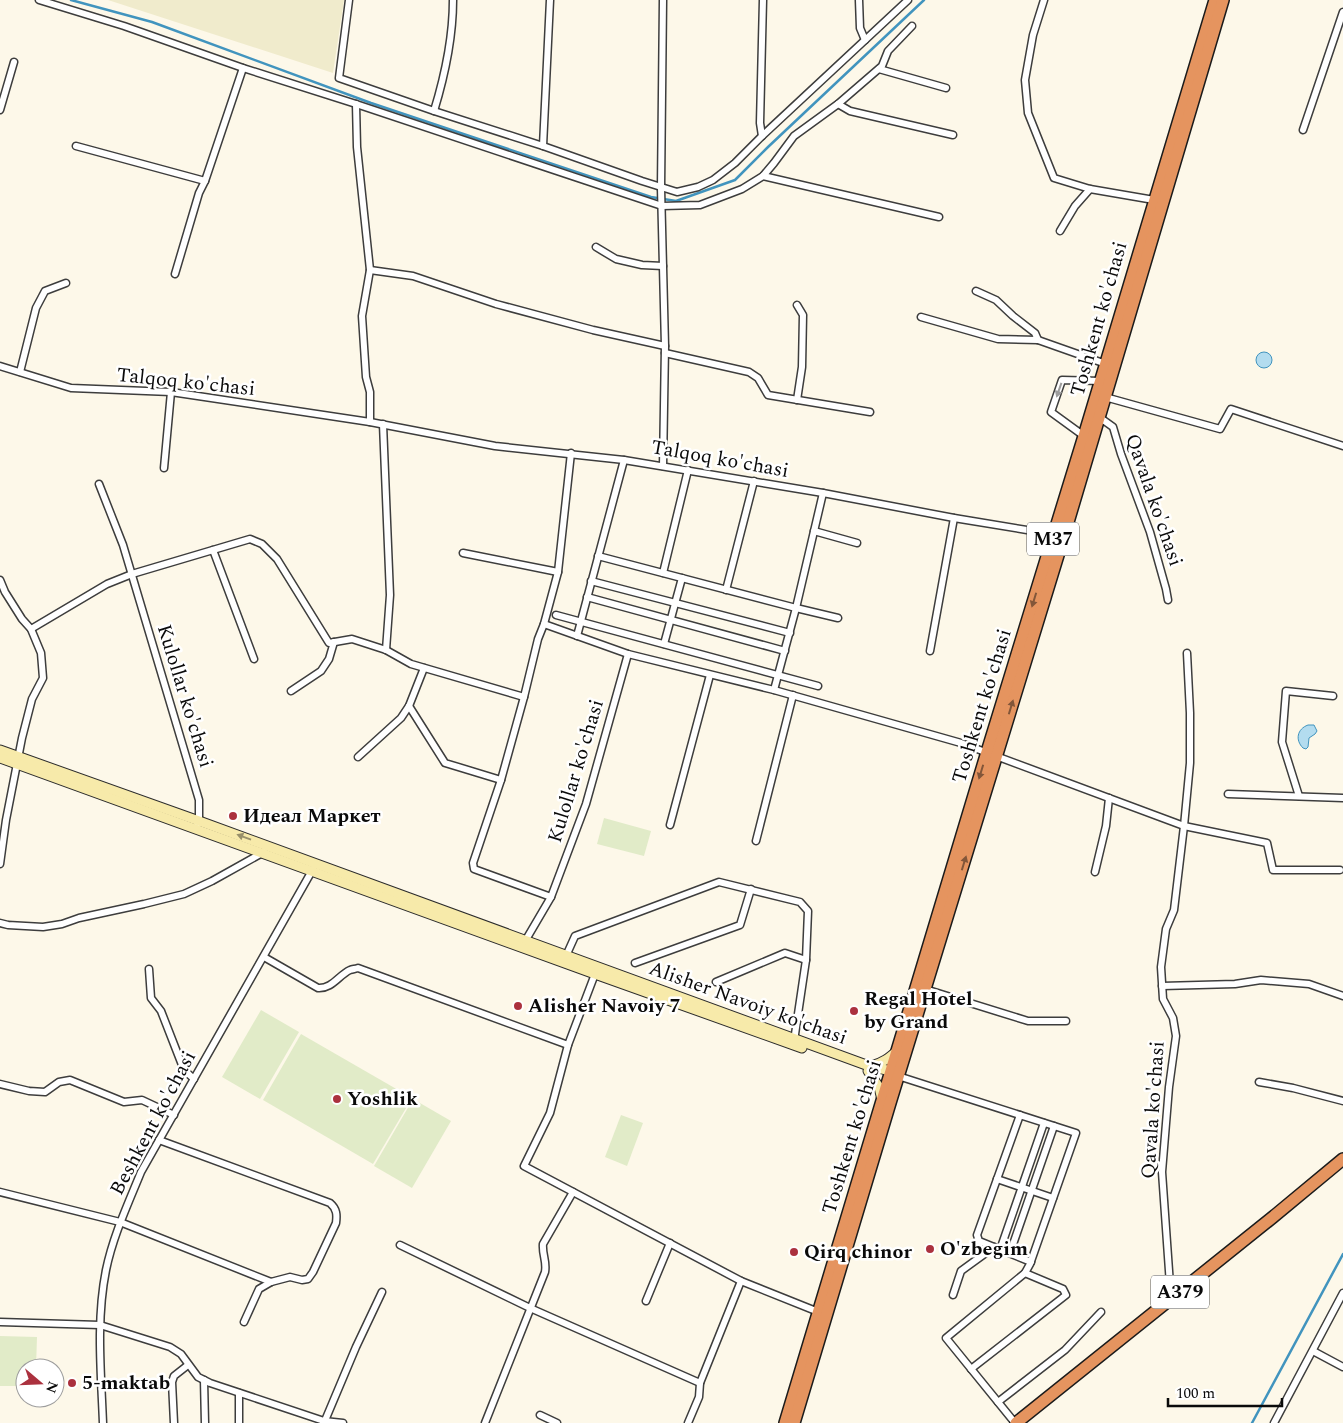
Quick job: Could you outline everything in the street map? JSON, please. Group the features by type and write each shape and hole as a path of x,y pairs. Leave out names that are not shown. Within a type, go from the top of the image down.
{"highway":[{"name":"Toshkent ko'chasi","path":"1058,538 1084,436 1215,0"},
{"name":"Toshkent ko'chasi","path":"785,1423 823,1314 893,1075 898,1049 992,754 1058,538 1099,417 1223,0"},
{"name":"Toshkent ko'chasi","path":"794,1423 882,1101 925,989 992,754"},
{"name":"A379","path":"1016,1423 1343,1159"}],"main road":[{"name":"Alisher Navoiy ko'chasi","path":"0,750 18,760 198,825 272,848 314,868"},
{"name":"Alisher Navoiy ko'chasi","path":"0,758 18,760"},
{"name":"Alisher Navoiy ko'chasi","path":"198,825 263,853 314,868 524,944 595,974 794,1042"},
{"name":"Alisher Navoiy ko'chasi","path":"524,944 566,956 794,1042 869,1069 893,1075"},
{"path":"882,1101 879,1088 869,1069 888,1060 898,1049"}],"street":[{"path":"39,0 124,26 243,68 662,206 700,204 742,189 763,176 794,136 838,104 882,66 888,51 912,26"},
{"path":"349,0 338,78 677,192 698,187 713,180 735,163 908,0"},
{"path":"434,111 444,80 453,24 453,0"},
{"path":"543,146 550,0"},
{"path":"663,0 661,188 665,350 663,466"},
{"path":"762,136 760,123 763,0"},
{"path":"859,0 860,28 865,40"},
{"path":"1044,0 1033,35 1025,80 1028,112 1054,178 1090,189 1154,200"},
{"path":"1303,130 1343,12"},
{"path":"0,110 14,62"},
{"path":"175,274 199,193 205,181 243,68"},
{"path":"878,69 946,88"},
{"path":"356,104 357,147 370,270 362,316 366,377 370,392 370,422"},
{"path":"838,104 850,111 954,135"},
{"path":"76,146 205,181"},
{"path":"763,176 939,217"},
{"path":"1060,231 1075,206 1090,189"},
{"path":"596,247 616,259 642,265 664,266"},
{"path":"370,270 413,276 504,306 749,372 758,378 768,395 870,412"},
{"path":"20,372 36,308 45,291 66,283"},
{"path":"976,291 996,300 1034,333 1038,340"},
{"path":"796,305 803,315 802,366 797,400"},
{"path":"921,317 998,339 1038,340 1106,364"},
{"name":"Talqoq ko'chasi","path":"0,366 71,388 171,392 383,424 495,446 624,460 823,493 1033,531 1058,538"},
{"path":"1084,436 1051,412 1062,380 1101,381"},
{"path":"164,468 171,392"},
{"path":"1105,397 1220,429 1231,409 1343,446"},
{"name":"Qavala ko'chasi","path":"1099,417 1113,427 1150,532 1168,600"},
{"path":"383,424 390,595 386,650"},
{"path":"551,897 474,868 473,863 501,780 538,639 558,572 571,453"},
{"path":"577,636 624,460"},
{"path":"663,573 688,470"},
{"path":"726,590 754,482"},
{"name":"Kulollar ko'chasi","path":"99,484 123,545 199,800 198,825"},
{"path":"774,690 790,633 823,493"},
{"path":"930,652 954,518"},
{"path":"814,531 857,543"},
{"path":"31,629 106,584 132,574 250,539 262,544 277,559 329,643 352,639 386,650 411,664 524,696"},
{"path":"213,550 254,659"},
{"path":"463,553 558,572"},
{"path":"598,556 838,618"},
{"path":"664,644 682,578"},
{"path":"0,580 4,592 31,629 41,653 43,678 32,699 22,738 6,820 0,864"},
{"path":"591,581 790,633"},
{"path":"587,597 785,651"},
{"path":"556,615 818,686"},
{"path":"544,624 628,654 793,695 961,743 1184,826 1267,842 1273,870 1340,870"},
{"path":"291,691 321,671 329,659 334,642"},
{"name":"Qavala ko'chasi","path":"1170,1300 1162,1172 1169,1087 1176,1036 1173,1018 1163,999 1161,967 1166,929 1174,910 1190,763 1187,653"},
{"name":"Kulollar ko'chasi","path":"524,944 551,897 586,804 628,654"},
{"path":"358,757 401,718 409,706 424,668"},
{"path":"670,825 710,675"},
{"path":"1299,796 1282,742 1286,691 1333,696"},
{"path":"756,841 793,695"},
{"path":"409,706 445,764 501,780"},
{"path":"1228,794 1343,798"},
{"path":"1095,872 1106,826 1109,798"},
{"path":"0,923 43,927 184,894 272,848"},
{"name":"Beshkent ko'chasi","path":"103,1423 100,1325 106,1270 120,1222 141,1172 314,868"},
{"path":"566,956 575,936 719,882 800,902 808,911 806,960 794,1042"},
{"path":"635,963 740,925 751,889"},
{"path":"716,982 785,954 806,960"},
{"path":"264,957 322,989 329,986 349,970 358,968 568,1045"},
{"path":"149,969 151,998 160,1012 184,1070 194,1080"},
{"path":"595,974 568,1045 550,1113 524,1166 741,1281 823,1314"},
{"path":"1162,986 1235,984 1261,980 1309,984 1343,996"},
{"path":"925,989 1028,1021 1066,1021"},
{"path":"893,1075 1076,1133 1031,1262 1025,1273 946,1338 1016,1423"},
{"path":"0,1084 29,1091 44,1092 59,1082 70,1080 124,1102 142,1100 174,1115"},
{"path":"1259,1082 1343,1100"},
{"path":"1020,1115 977,1236 980,1241 1031,1262"},
{"path":"953,1295 961,1271 997,1248 1022,1187 1044,1123"},
{"path":"1010,1254 1054,1126"},
{"path":"159,1140 330,1203 335,1207 336,1223 308,1279 302,1280 290,1277 271,1282 259,1289 244,1322"},
{"path":"997,1179 1053,1198"},
{"path":"0,1192 120,1222 271,1282"},
{"path":"485,1423 545,1272 546,1262 543,1244 573,1192"},
{"path":"646,1301 670,1243"},
{"path":"400,1245 530,1308 700,1383"},
{"path":"971,1370 1066,1295 1063,1289 1025,1273"},
{"path":"688,1423 699,1397 700,1383 741,1281"},
{"path":"324,1422 382,1292"},
{"path":"1274,1423 1343,1293"},
{"path":"998,1402 1065,1350 1101,1312"},
{"path":"0,1322 100,1325 170,1347 181,1354 198,1377 204,1380 324,1422 343,1423"},
{"path":"1313,1351 1343,1367"},
{"path":"174,1423 172,1382 174,1376 188,1365"},
{"path":"204,1380 205,1423"},
{"path":"239,1423 240,1393"},
{"path":"540,1415 557,1423"}],"shaded area":[{"path":"108,0 344,0 333,73"}],"green space":[{"path":"604,818 651,831 644,856 597,844"},
{"path":"261,1010 299,1032 260,1099 222,1077"},
{"name":"Yoshlik","path":"301,1034 412,1098 373,1164 263,1100"},
{"path":"413,1099 451,1121 412,1188 374,1166"},
{"path":"621,1115 643,1123 627,1166 605,1157"},
{"path":"0,1336 37,1337 36,1358 15,1358 15,1386 0,1386"}],"water":[{"path":"1264,352 1270,354 1272,360 1270,366 1264,368 1258,366 1256,360 1258,354"},
{"path":"1308,725 1314,725 1317,731 1309,738 1306,749 1300,745 1298,735 1301,729"}],"waterway":[{"path":"71,0 152,22 371,103 651,197 676,201 735,180 924,0"},
{"path":"1252,1423 1343,1254"}],"place":[{"name":"Идеал Маркет","path":"233,816"},
{"name":"Alisher Navoiy 7","path":"518,1006"},
{"name":"Regal Hotel by Grand","path":"854,1011"},
{"name":"Yoshlik","path":"337,1099"},
{"name":"O'zbegim","path":"930,1249"},
{"name":"Qirq chinor","path":"794,1252"},
{"name":"5-maktab","path":"72,1383"}]}
